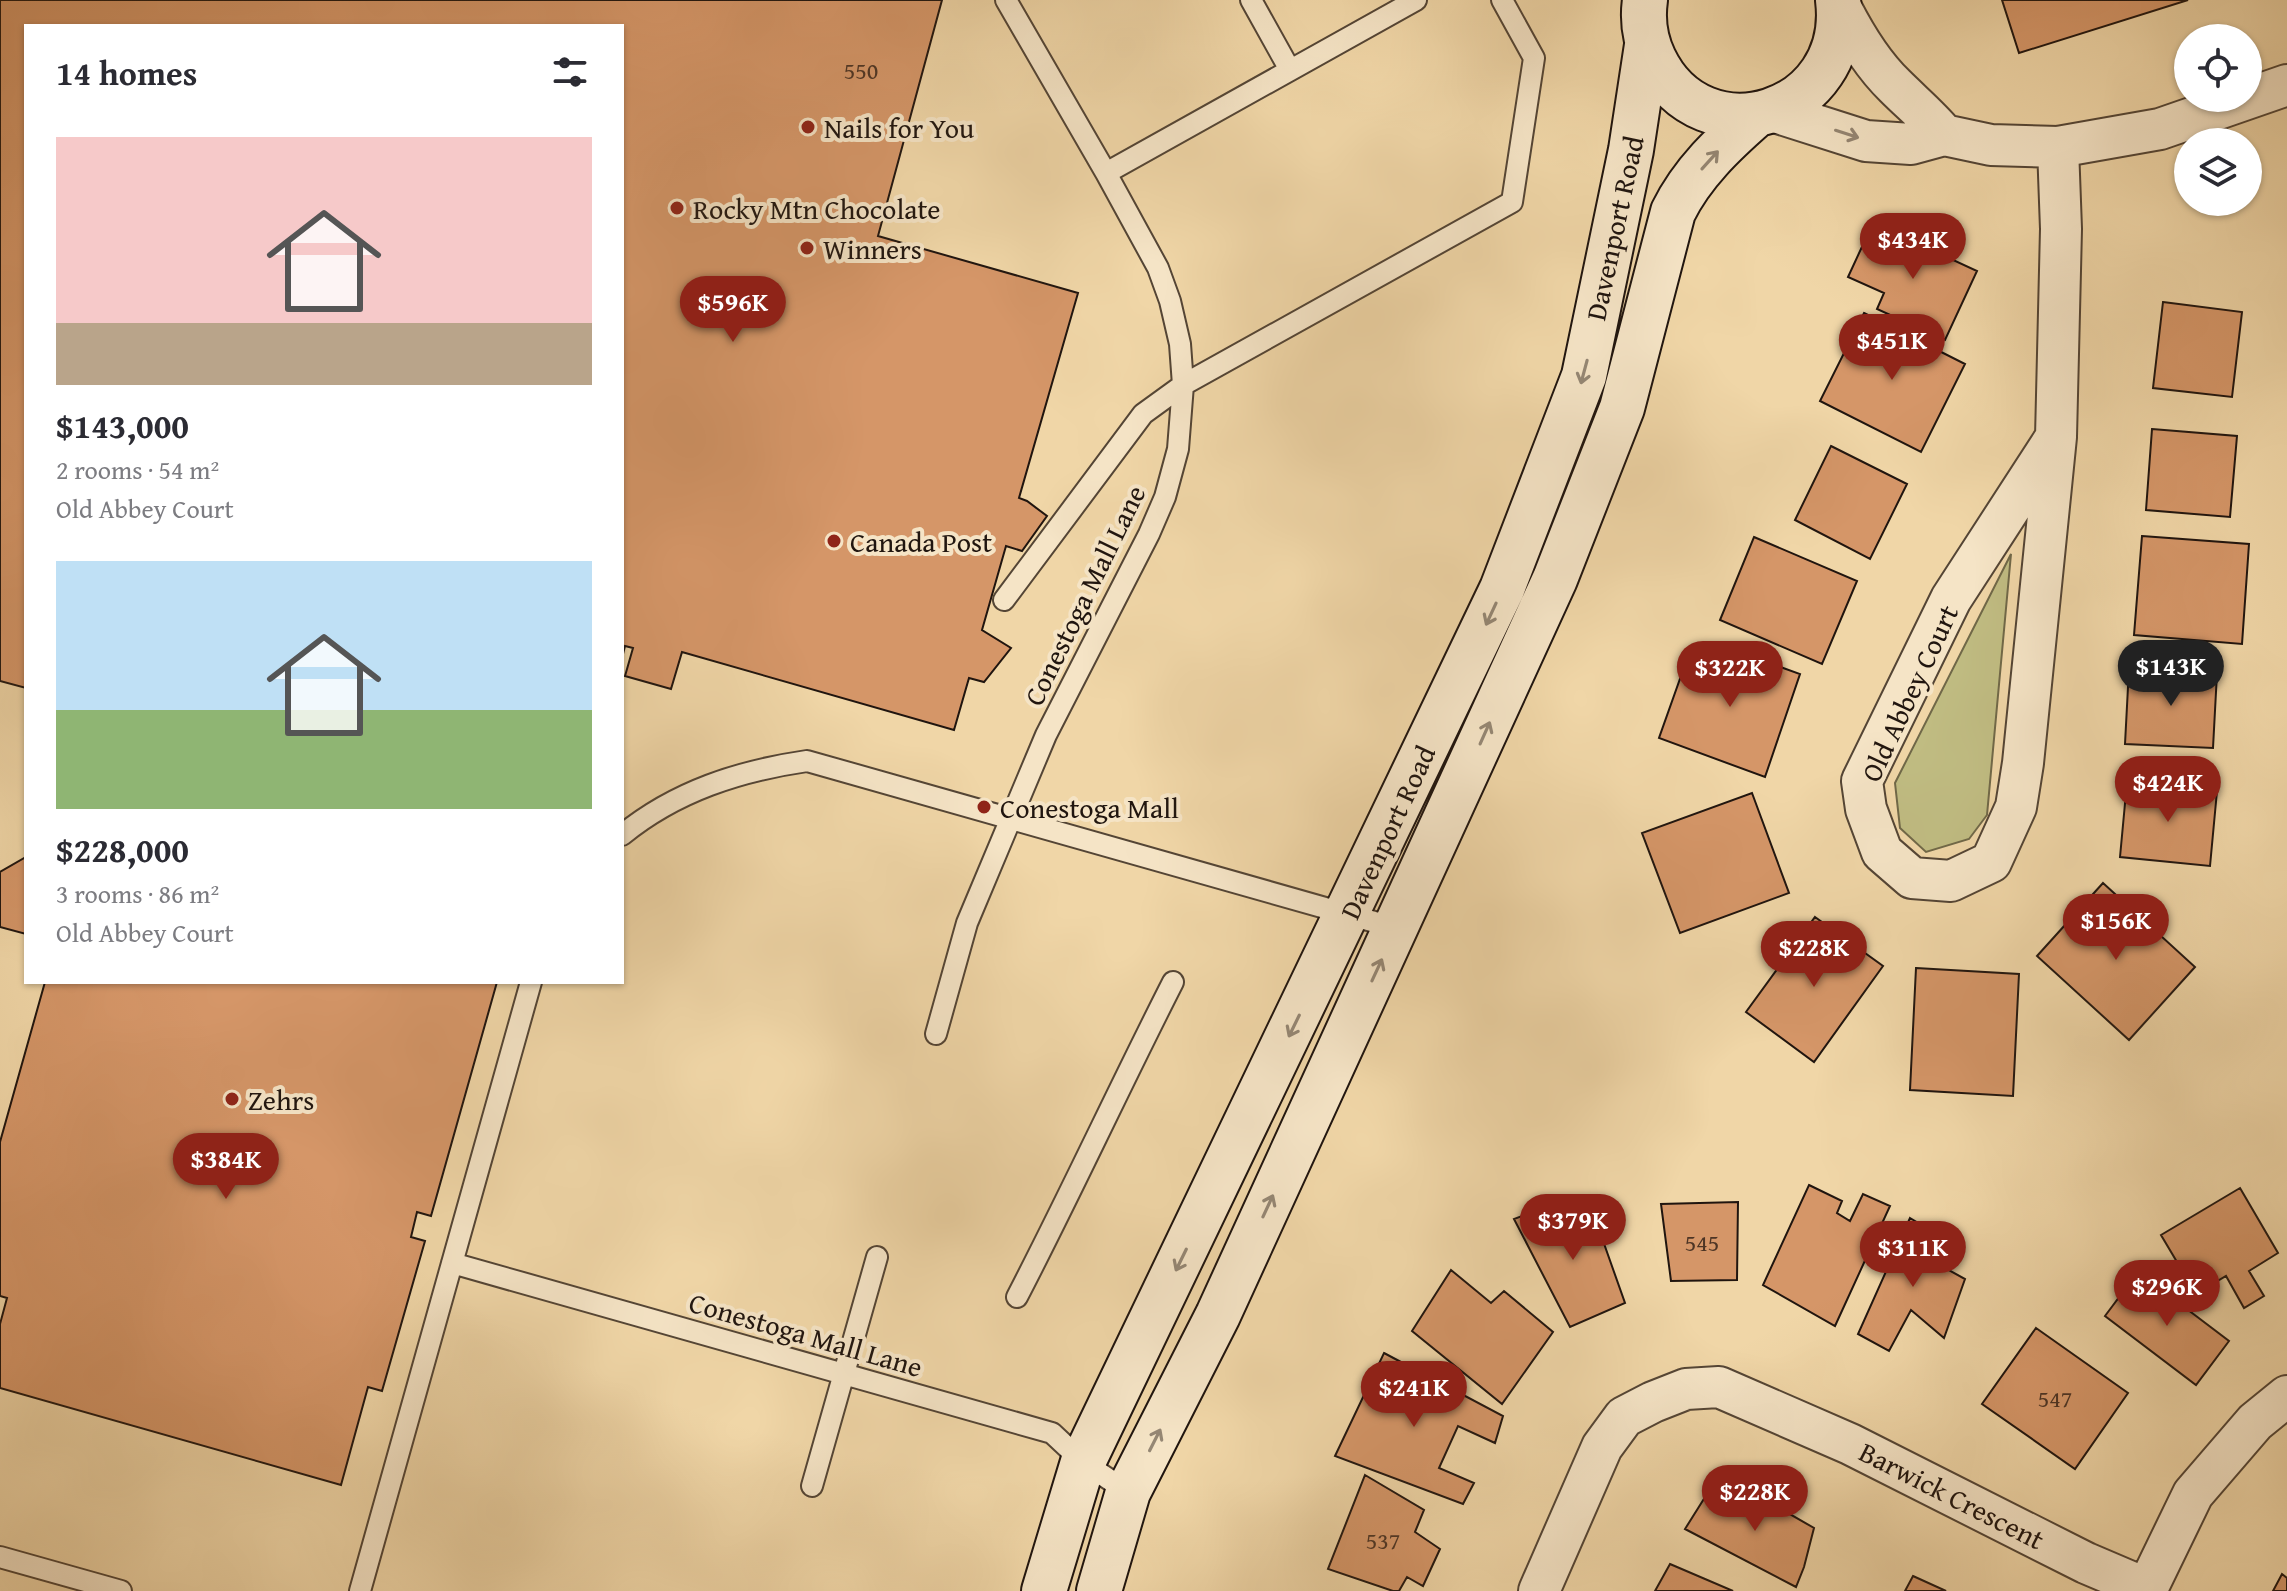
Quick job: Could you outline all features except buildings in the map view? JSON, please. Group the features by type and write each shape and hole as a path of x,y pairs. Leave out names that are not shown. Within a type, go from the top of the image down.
{"street":[{"path":"1645,0 1643,14 1647,45 1659,70 1677,91 1701,107 1728,115 1764,113 1866,141 1911,144 1944,135 1991,145 2058,147 2160,129 2287,85"},
{"path":"1839,2 1858,42 1894,85 1944,135"},
{"name":"Davenport Road","path":"1099,1591 1128,1492 1218,1315 1555,579 1622,408 1673,212 1694,177 1731,137 1764,113 1793,101 1811,87 1835,50 1840,27 1839,2"},
{"name":"Davenport Road","path":"1044,1591 1083,1462 1502,589 1584,376 1631,150 1647,45"},
{"name":"Old Abbey Court","path":"2056,437 1951,599 1862,781 1866,809 1882,852 1912,878 1951,881 1991,862 2016,807 2056,437 2061,229 2058,147"},
{"name":"Barwick Crescent","path":"1539,1591 1602,1447 1624,1417 1686,1389 1719,1387 1850,1444 2146,1590"},
{"path":"2146,1590 2193,1494 2255,1422 2287,1396"}],"lane":[{"name":"Conestoga Mall Lane","path":"936,1034 967,923 1046,735 1165,497 1178,449 1183,385 1180,344 1158,268 1006,0"},
{"path":"1251,0 1290,70"},
{"path":"1106,173 1290,70 1381,8 1416,0"},
{"path":"1004,600 1143,414 1183,385 1512,202 1534,58 1502,0"},
{"path":"624,834 672,801 715,782 761,768 807,761 1396,928"},
{"path":"1017,1297 1075,1186 1120,1086 1173,982"},
{"path":"360,1591 530,984"},
{"path":"812,1486 877,1257"},
{"name":"Conestoga Mall Lane","path":"452,1263 1052,1433 1083,1462 1128,1492"},
{"path":"0,1557 121,1591"}],"shaded area":[{"path":"2011,554 1987,815 1969,839 1926,852 1900,828 1895,783"}],"place":[{"name":"Nails for You","path":"808,127"},
{"name":"Rocky Mtn Chocolate","path":"677,208"},
{"name":"Winners","path":"807,248"},
{"name":"Canada Post","path":"834,541"},
{"name":"Conestoga Mall","path":"984,807"},
{"name":"Zehrs","path":"232,1099"}]}
